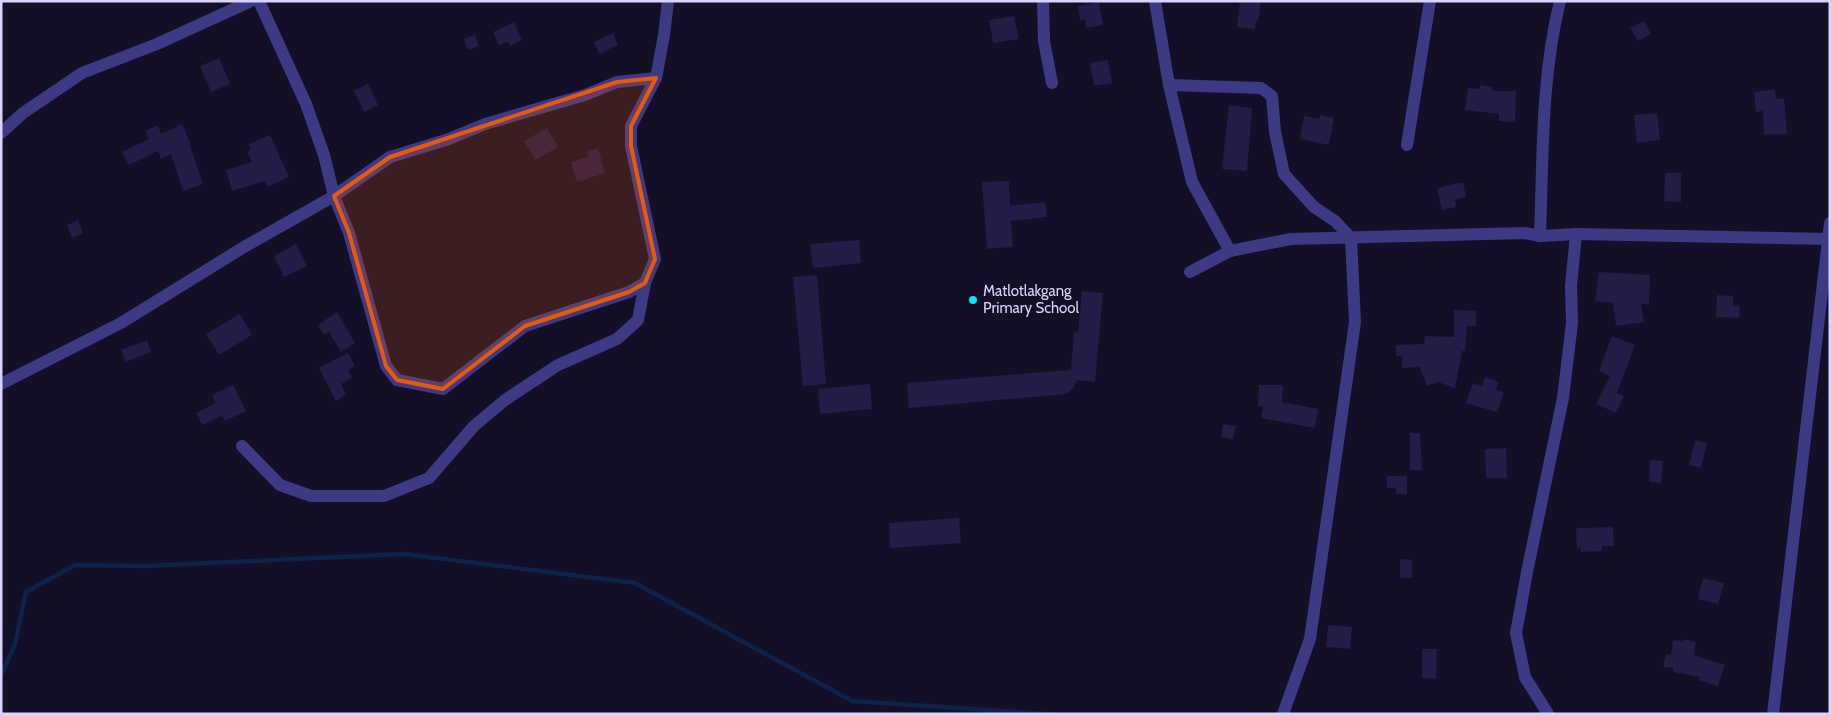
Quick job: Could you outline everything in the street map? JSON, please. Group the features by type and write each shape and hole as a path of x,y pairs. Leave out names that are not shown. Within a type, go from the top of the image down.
{"street":[{"path":"1,134 23,113 82,73 156,44 251,1"},
{"path":"259,1 306,104 324,155 334,196 349,233 386,366 397,380 443,389 526,326 629,292 645,283"},
{"path":"242,446 280,485 311,496 384,496 428,478 474,426 505,400 558,365 617,339 638,320 645,283 655,259 631,146 631,126 656,78 668,1"},
{"path":"1043,1 1044,40 1052,83"},
{"path":"1155,1 1169,85 1192,182 1230,251"},
{"path":"1407,145 1430,1"},
{"path":"1540,236 1546,85 1549,50 1560,1"},
{"path":"1,384 121,323 244,247 334,196 390,157 449,139 485,124 585,95 617,82 656,78"},
{"path":"1169,85 1261,88 1272,96 1275,132 1284,174 1314,207 1335,221 1352,238 1355,322 1310,639 1283,714"},
{"path":"1773,714 1830,223"},
{"path":"1190,272 1230,251 1291,239 1524,233 1540,236 1576,234 1828,239"},
{"path":"1548,714 1525,677 1516,633 1526,572 1563,398 1572,323 1571,286 1576,234"}],"highlighted area":[{"path":"656,78 631,126 631,146 655,259 645,283 629,292 525,326 443,389 397,380 386,366 349,233 334,196 390,157 617,82"}],"building":[{"path":"1240,1 1261,1 1255,29 1237,27"},
{"path":"1099,2 1103,25 1086,28 1085,19 1080,20 1078,6"},
{"path":"1014,16 1019,39 993,43 989,20"},
{"path":"1644,21 1651,34 1638,41 1630,28"},
{"path":"514,22 522,40 510,46 508,41 499,45 493,32"},
{"path":"613,33 618,45 599,54 594,42"},
{"path":"475,35 479,46 468,50 464,39"},
{"path":"219,58 230,84 211,92 200,66"},
{"path":"1108,60 1112,83 1094,86 1090,63"},
{"path":"368,84 378,105 364,112 354,91"},
{"path":"1480,85 1493,87 1492,91 1516,91 1515,122 1499,121 1499,114 1465,110 1468,88 1480,89"},
{"path":"1775,89 1776,99 1784,98 1787,134 1764,135 1763,111 1756,112 1754,92"},
{"path":"1229,105 1252,108 1247,171 1222,169"},
{"path":"1657,113 1660,140 1637,143 1634,115"},
{"path":"1320,115 1334,118 1329,145 1300,139 1304,116 1319,119"},
{"path":"182,124 191,145 203,184 183,191 171,154 161,159 158,151 129,165 122,152 149,139 145,131 158,125 161,134"},
{"path":"547,128 558,147 535,160 524,141"},
{"path":"270,135 289,177 268,187 265,181 232,191 226,170 252,162 247,152 251,150 249,144"},
{"path":"598,148 605,173 577,182 571,162 589,157 587,152"},
{"path":"1665,173 1681,173 1681,202 1664,201"},
{"path":"1009,181 1010,206 1045,202 1047,217 1011,221 1013,247 987,249 982,182"},
{"path":"1463,182 1466,197 1455,199 1456,207 1442,210 1437,188"},
{"path":"78,220 83,233 72,238 67,225"},
{"path":"859,240 861,263 813,268 810,244"},
{"path":"296,244 307,266 284,277 274,256"},
{"path":"1599,272 1650,275 1649,305 1641,304 1644,322 1616,326 1613,303 1595,301"},
{"path":"817,275 826,384 803,386 793,277"},
{"path":"1082,291 1103,293 1095,382 1077,380 1073,389 1066,394 909,408 907,383 1071,370 1074,332 1078,333"},
{"path":"1717,295 1733,296 1733,306 1740,306 1739,318 1716,317"},
{"path":"1454,310 1476,311 1476,326 1467,326 1465,351 1462,351 1455,388 1438,382 1427,386 1420,367 1402,368 1402,356 1396,356 1396,345 1424,344 1425,336 1454,337"},
{"path":"337,312 355,343 341,352 329,332 324,335 318,325"},
{"path":"240,314 252,335 219,355 206,334"},
{"path":"1612,336 1635,345 1617,393 1624,396 1616,413 1596,404 1610,376 1599,371"},
{"path":"147,340 151,352 126,362 121,350"},
{"path":"348,353 355,366 348,370 352,378 341,384 346,395 336,401 319,368"},
{"path":"1485,377 1499,382 1496,390 1504,392 1497,412 1466,403 1473,383 1482,386"},
{"path":"870,384 872,409 820,414 818,389"},
{"path":"233,385 246,411 225,421 222,416 202,425 196,413 216,403 212,395"},
{"path":"1259,385 1283,385 1282,402 1318,409 1315,428 1261,418 1263,406 1258,406"},
{"path":"1223,424 1236,426 1233,439 1221,437"},
{"path":"1410,433 1420,433 1422,470 1410,470"},
{"path":"1695,440 1707,443 1701,468 1689,465"},
{"path":"1506,448 1507,478 1486,478 1485,449"},
{"path":"1650,460 1663,461 1661,483 1649,482"},
{"path":"1387,476 1407,476 1407,494 1396,494 1396,488 1387,488"},
{"path":"959,518 961,543 890,548 889,523"},
{"path":"1613,527 1614,546 1602,546 1602,551 1581,552 1581,547 1577,548 1576,528"},
{"path":"1400,559 1412,560 1412,578 1400,578"},
{"path":"1703,578 1724,583 1718,604 1698,599"},
{"path":"1328,625 1352,627 1350,649 1326,647"},
{"path":"1683,639 1696,642 1694,655 1725,665 1718,686 1699,680 1700,677 1673,672 1673,668 1663,667 1666,654 1671,655 1673,640 1683,641"},
{"path":"1422,649 1437,649 1436,679 1422,678"}],"waterway":[{"path":"1,675 15,644 26,592 75,565 145,566 404,554 635,583 852,701 1047,714"}],"place":[{"name":"Matlotlakgang Primary School","path":"973,300"}]}
